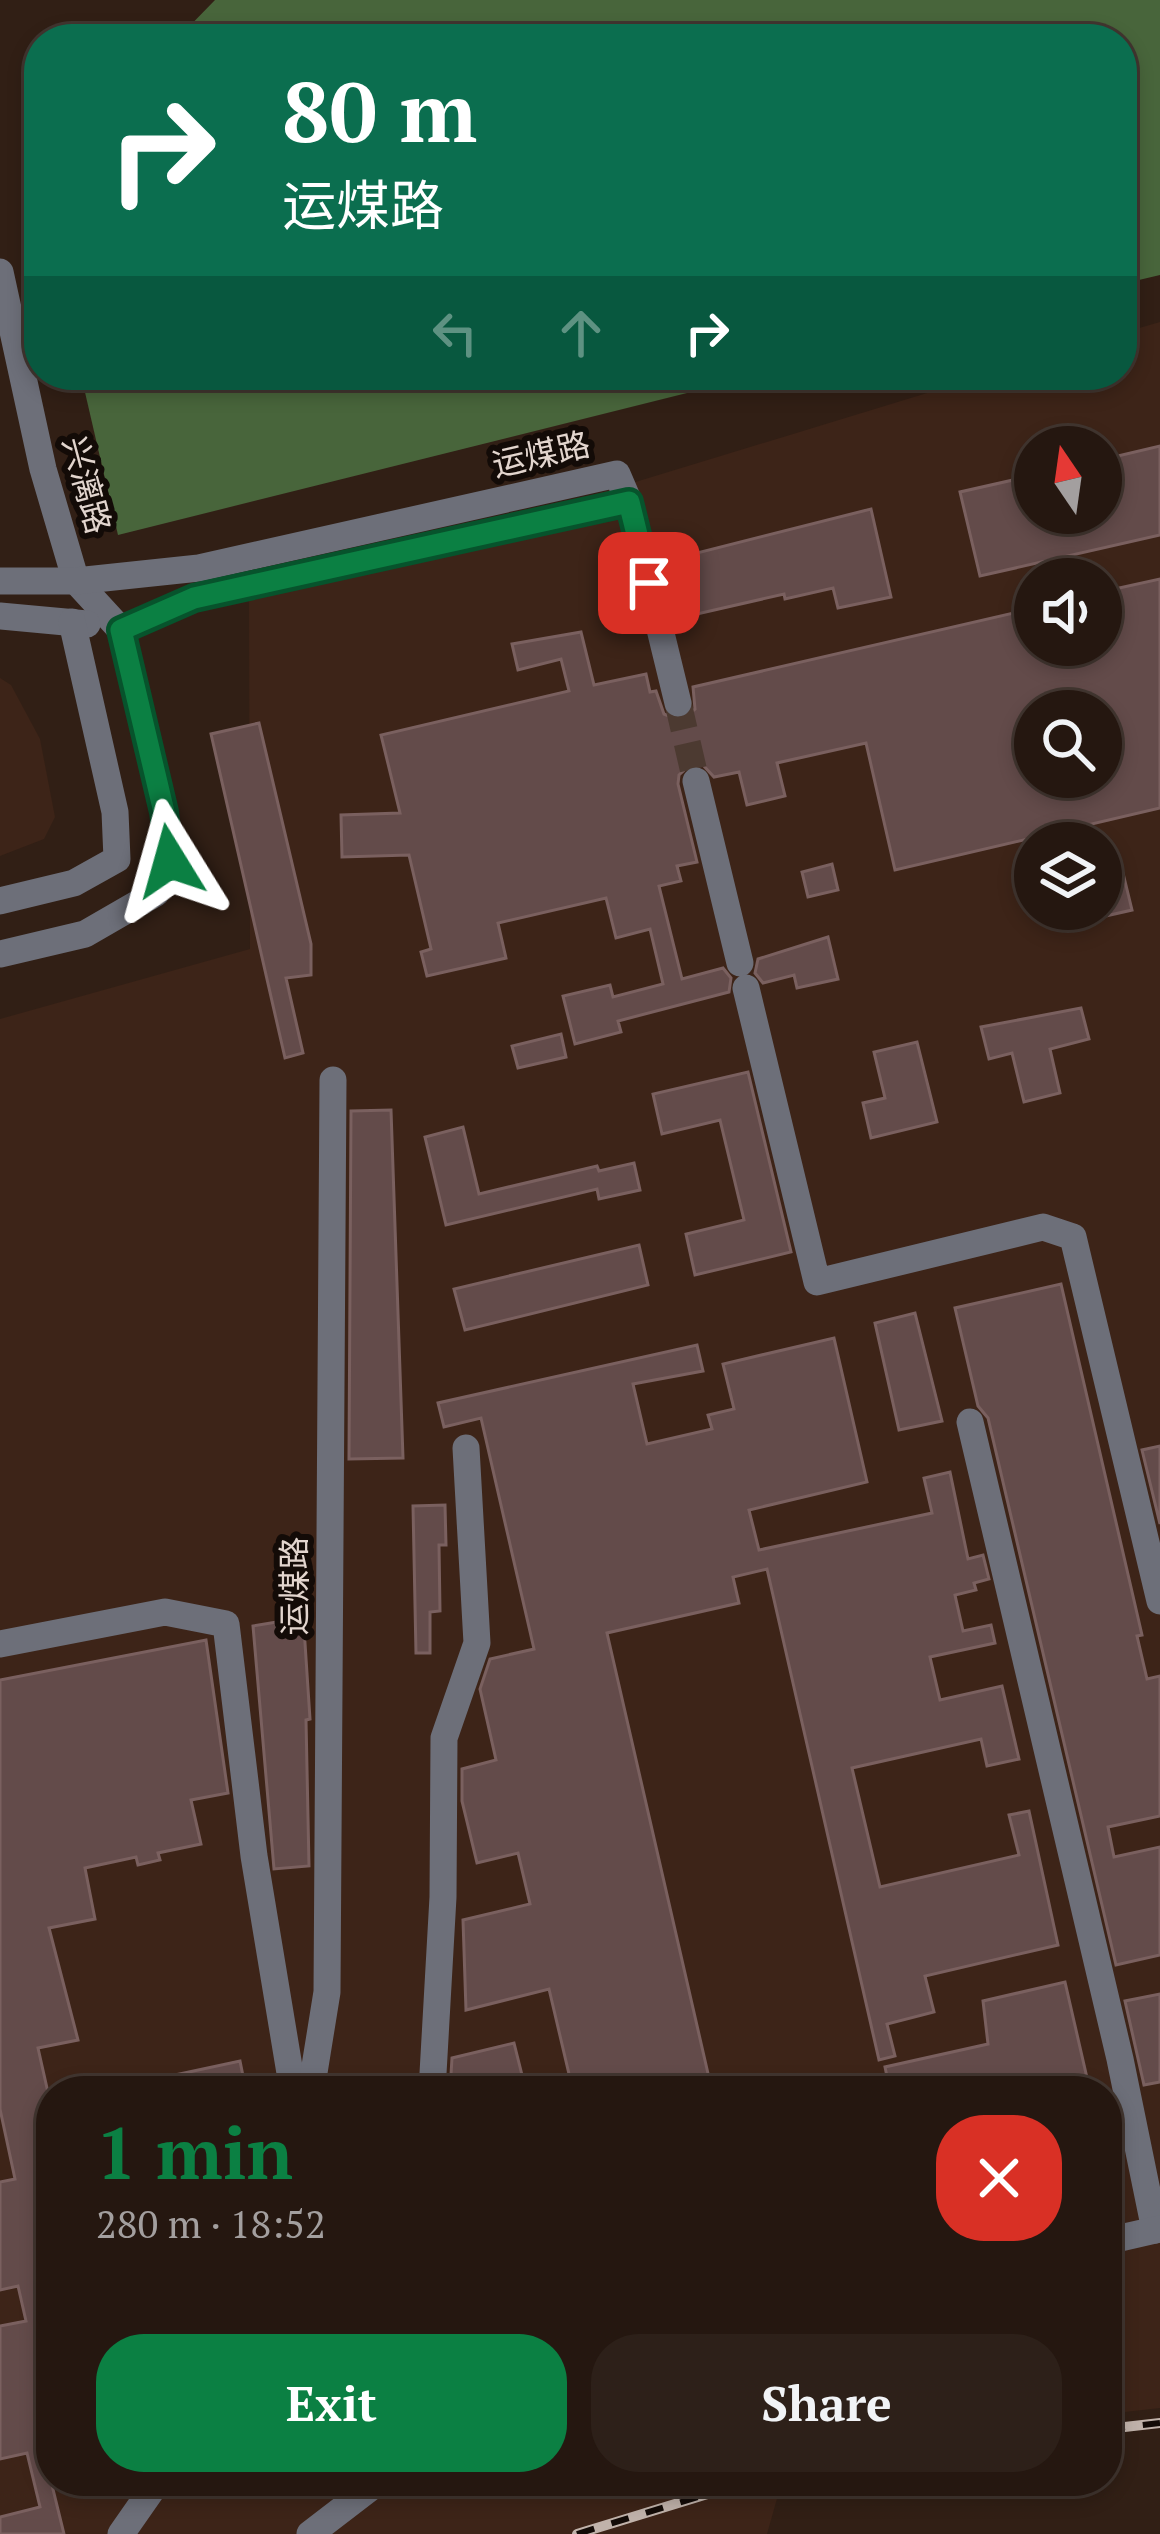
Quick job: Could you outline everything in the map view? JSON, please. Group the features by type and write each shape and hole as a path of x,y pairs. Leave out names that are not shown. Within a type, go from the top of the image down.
{"street":[{"name":"兴漓路","path":"0,272 24,379"},
{"name":"兴漓路","path":"26,390 76,581 121,630"},
{"name":"运煤路","path":"76,581 200,568 617,474 629,502 194,598 121,630"},
{"path":"629,502 678,704"},
{"path":"0,580 76,581"},
{"path":"0,616 121,630 164,812 170,861 156,893 85,934 0,954"},
{"path":"0,901 74,883 117,859 115,812 72,622"},
{"path":"696,782 817,1282 1042,1227 1072,1237 1160,1601"},
{"name":"运煤路","path":"313,2076 327,1992 333,1080"},
{"path":"970,1422 1158,2230 1122,2238"},
{"path":"433,2076 443,1898 444,1738 477,1643 466,1448"},
{"path":"0,1644 165,1612 226,1624 254,1856 290,2076"},
{"path":"121,2534 148,2496"},
{"path":"310,2534 359,2496"}],"shaded area":[{"path":"1160,322 1160,2408 1122,2412 1122,2076 36,2076 36,2496 778,2496 767,2534 0,2534 0,1019 250,949 249,600 937,390 1137,390 1137,329"},
{"path":"0,678 11,685 40,739 55,817 44,839 0,856"}],"green space":[{"path":"215,0 1160,0 1160,275 1137,280 1137,24 192,24"},
{"path":"84,390 699,390 118,535"}],"building":[{"path":"1160,446 1160,535 1059,558 1014,558 1014,568 980,576 960,492 1014,480 1014,534 1122,534 1122,455"},
{"path":"871,509 891,597 838,608 833,588 684,617 677,587 687,585 681,557"},
{"path":"1160,579 1160,808 1100,822 1014,822 1014,842 895,870 866,743 777,763 785,796 747,805 739,772 714,777 702,764 691,764 679,775 678,784 697,862 677,866 681,881 659,886 682,979 723,968 731,978 729,992 618,1021 621,1032 575,1044 563,996 610,985 613,997 663,984 650,929 616,938 606,898 498,923 506,958 427,976 421,952 431,949 409,855 342,857 341,815 400,813 381,735 569,691 561,659 518,670 512,644 581,632 594,685 646,674 650,692 656,691 664,714 681,721 695,709 693,687 1014,613 1014,666 1122,666 1122,587"},
{"path":"259,723 311,944 311,975 286,978 303,1053 285,1058 211,734"},
{"path":"832,864 838,890 808,897 802,872"},
{"path":"1122,873 1132,910 1122,912"},
{"path":"828,937 838,979 797,988 794,975 763,983 755,973 758,959"},
{"path":"1081,1008 1089,1039 1050,1049 1060,1093 1024,1102 1012,1053 989,1059 981,1027"},
{"path":"561,1034 566,1057 518,1068 512,1046"},
{"path":"917,1042 937,1122 871,1138 863,1103 885,1098 874,1052"},
{"path":"748,1072 791,1252 695,1275 686,1234 744,1220 720,1120 662,1134 653,1094"},
{"path":"391,1110 403,1458 349,1459 351,1111"},
{"path":"463,1127 479,1194 597,1166 599,1171 634,1163 640,1190 599,1199 597,1189 446,1225 425,1137"},
{"path":"639,1245 648,1285 465,1330 454,1289"},
{"path":"1061,1284 1142,1635 1137,1636 1147,1679 1160,1676 1160,1816 1108,1827 1114,1857 1160,1847 1160,1955 1116,1965 988,1418 978,1406 955,1308"},
{"path":"915,1313 942,1421 899,1430 875,1323"},
{"path":"834,1338 867,1482 749,1510 759,1550 932,1513 924,1478 950,1472 968,1559 983,1555 989,1579 974,1583 976,1590 955,1595 963,1631 991,1625 995,1643 930,1657 940,1700 1002,1686 1019,1759 987,1766 981,1739 852,1768 880,1887 1019,1855 1009,1815 1029,1811 1058,1945 925,1976 934,2012 887,2024 895,2056 879,2060 767,1569 733,1577 739,1603 607,1633 709,2076 569,2076 549,1989 466,2010 463,1920 530,1904 518,1853 477,1863 462,1801 462,1769 496,1760 480,1689 490,1659 534,1649 481,1418 444,1427 438,1403 697,1345 703,1371 633,1384 647,1444 712,1429 708,1415 734,1409 723,1364"},
{"path":"1160,1446 1160,1524 1142,1450"},
{"path":"445,1505 446,1545 439,1545 440,1611 430,1612 430,1653 416,1653 413,1506"},
{"path":"289,1620 291,1630 304,1628 310,1719 306,1720 309,1866 274,1869 253,1626"},
{"path":"206,1640 228,1793 191,1800 201,1844 158,1853 160,1860 138,1865 136,1857 85,1868 95,1919 49,1928 78,2040 38,2048 44,2076 36,2076 36,2490 27,2453 0,2459 0,2326 26,2321 18,2286 0,2290 0,2182 15,2179 0,2109 0,1680"},
{"path":"1065,1982 1087,2076 887,2076 885,2067 988,2044 983,2001"},
{"path":"1160,1994 1160,2082 1144,2085 1125,2001"},
{"path":"514,2043 522,2076 451,2076 452,2058"},
{"path":"240,2061 243,2076 170,2076"},
{"path":"37,2496 55,2496 64,2534 0,2534 0,2517 40,2507"}],"tunnel":[{"path":"678,703 696,781"}],"railway":[{"path":"1122,2427 1160,2423"},
{"path":"577,2534 701,2496"}],"route":[{"path":"170,861 164,812 121,630 194,598 629,502 649,583"}]}
